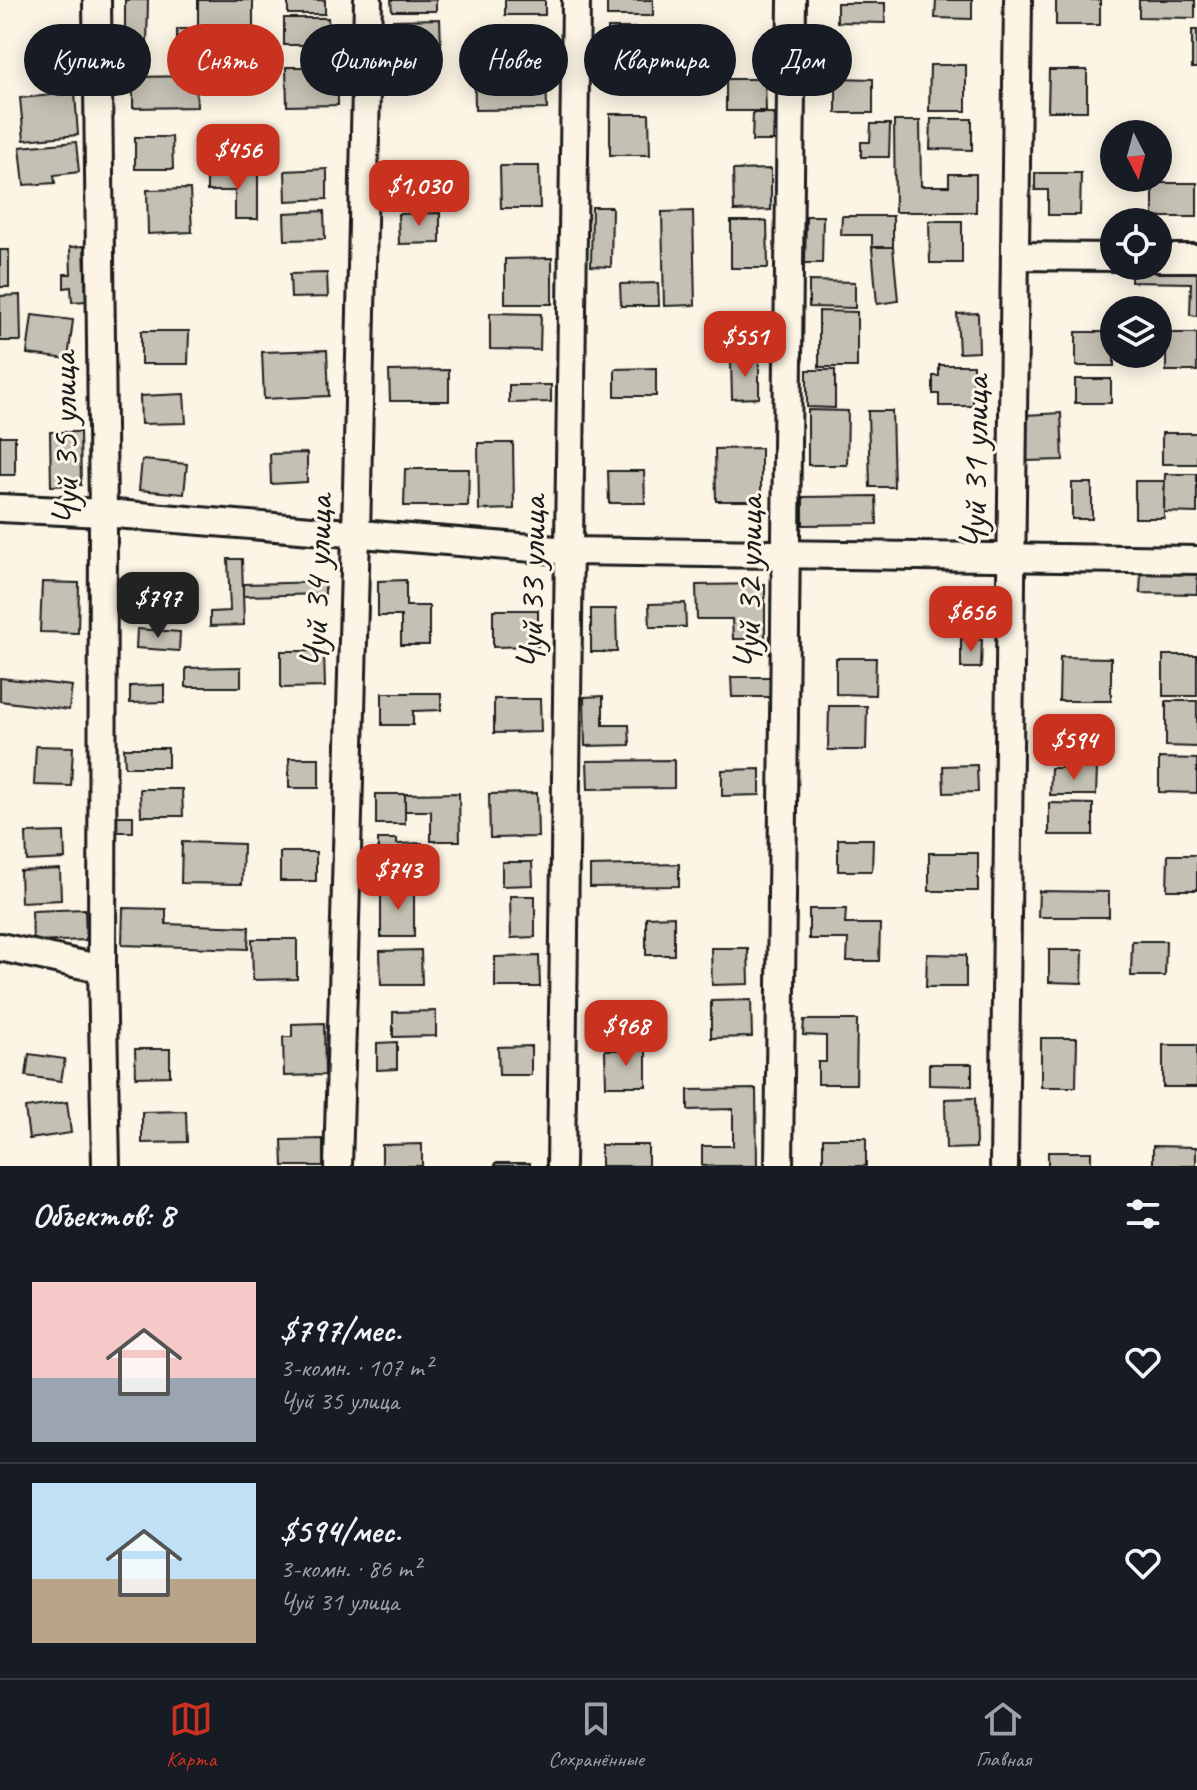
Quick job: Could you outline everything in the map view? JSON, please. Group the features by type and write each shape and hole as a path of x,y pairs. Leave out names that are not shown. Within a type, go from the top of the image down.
{"street":[{"name":"Чуй 35 улица","path":"97,0 103,513 102,969 106,1166"},
{"name":"Чуй 34 улица","path":"338,1166 368,0"},
{"name":"Чуй 33 улица","path":"561,1166 576,0"},
{"name":"Чуй 32 улица","path":"779,1166 792,0"},
{"name":"Чуй 31 улица","path":"1004,1166 1018,0"},
{"path":"1015,256 1100,257"},
{"path":"1172,258 1197,258"},
{"path":"0,508 103,513 569,551 1197,560"},
{"path":"0,947 102,969"}],"building":[{"path":"125,0 148,0 147,24 125,24"},
{"path":"198,0 253,0 253,24 198,24"},
{"path":"288,0 325,0 325,14 288,14"},
{"path":"391,0 436,0 436,11 392,11"},
{"path":"505,0 545,0 545,15 505,15"},
{"path":"607,0 653,0 653,16 607,16"},
{"path":"936,0 972,0 972,19 935,18"},
{"path":"1056,0 1100,0 1100,25 1056,25"},
{"path":"1139,0 1195,0 1195,18 1139,17"},
{"path":"837,3 885,3 885,23 837,22"},
{"path":"284,18 328,18 328,24 300,24 300,45 284,45"},
{"path":"440,19 440,24 393,24 393,20"},
{"path":"1192,30 1197,30 1197,68 1192,68"},
{"path":"930,65 966,65 966,111 929,111"},
{"path":"286,67 300,67 300,96 338,96 338,105 287,106"},
{"path":"1049,70 1087,70 1087,111 1048,111"},
{"path":"167,76 167,96 197,96 197,107 133,108 133,96 151,96 151,77"},
{"path":"852,78 873,79 873,113 836,113 836,96 852,96"},
{"path":"736,79 752,79 752,96 766,96 766,111 726,111 726,96 736,96"},
{"path":"75,96 78,135 24,140 20,98"},
{"path":"475,96 547,96 547,109 475,110"},
{"path":"753,113 774,113 773,141 752,141"},
{"path":"610,114 649,114 650,155 610,155"},
{"path":"931,119 972,119 972,150 930,149"},
{"path":"894,121 920,121 921,186 949,186 949,174 976,174 976,212 895,212"},
{"path":"871,124 890,124 889,157 861,157 861,142 870,142"},
{"path":"135,137 172,137 173,169 135,169"},
{"path":"76,142 79,172 54,175 55,183 24,185 20,147"},
{"path":"500,166 539,166 540,208 501,208"},
{"path":"327,169 327,199 286,201 285,171"},
{"path":"771,169 771,210 734,211 733,170"},
{"path":"1035,173 1081,173 1080,215 1048,215 1048,190 1035,190"},
{"path":"207,174 258,174 258,219 235,219 235,191 207,191"},
{"path":"401,177 440,177 440,205 402,205"},
{"path":"1172,183 1197,183 1197,217 1172,217 1172,208 1153,208 1153,192 1172,192"},
{"path":"190,189 192,232 148,234 147,190"},
{"path":"592,207 612,207 611,267 591,266"},
{"path":"324,211 325,239 285,240 284,213"},
{"path":"693,211 695,305 664,306 662,212"},
{"path":"440,213 440,243 399,244 398,214"},
{"path":"806,216 823,216 822,263 805,263"},
{"path":"842,216 893,216 893,247 872,247 872,235 841,235"},
{"path":"731,221 767,221 768,268 731,268"},
{"path":"929,221 962,221 962,263 930,263"},
{"path":"84,246 86,301 72,302 71,287 64,288 64,274 71,274 70,247"},
{"path":"872,247 893,247 898,301 877,304"},
{"path":"0,250 9,250 9,287 0,287"},
{"path":"552,258 552,304 505,304 505,259"},
{"path":"1172,266 1197,266 1197,316 1190,315 1191,283 1131,282 1172,280"},
{"path":"327,273 328,297 291,298 290,274"},
{"path":"809,281 855,282 855,308 809,307"},
{"path":"658,283 659,306 621,306 620,284"},
{"path":"20,295 21,341 0,341 0,296"},
{"path":"819,311 857,312 857,367 819,367"},
{"path":"490,313 541,314 540,350 490,349"},
{"path":"978,313 979,352 959,353 957,314"},
{"path":"32,315 73,320 68,359 27,354"},
{"path":"141,331 189,331 188,364 141,364"},
{"path":"1076,332 1100,332 1100,366 1076,366"},
{"path":"1172,333 1197,333 1197,371 1166,371 1166,368 1172,368"},
{"path":"327,350 329,396 264,399 262,352"},
{"path":"759,360 759,398 732,399 731,361"},
{"path":"939,365 973,365 973,406 939,406 939,394 933,394 933,376 939,376"},
{"path":"656,368 656,396 615,396 615,369"},
{"path":"449,370 449,401 390,401 389,371"},
{"path":"807,370 835,370 835,408 807,407"},
{"path":"1075,379 1111,379 1111,403 1075,403"},
{"path":"509,385 551,385 551,402 509,403"},
{"path":"184,394 186,423 141,424 140,396"},
{"path":"808,410 848,411 847,465 808,465"},
{"path":"868,411 892,411 894,487 870,487"},
{"path":"1061,413 1063,460 1026,461 1025,415"},
{"path":"50,432 80,432 81,485 51,486"},
{"path":"1162,433 1197,433 1197,464 1162,464"},
{"path":"0,436 15,436 15,475 0,475"},
{"path":"478,443 513,443 514,509 479,510"},
{"path":"761,448 761,501 716,501 715,449"},
{"path":"307,453 307,482 271,484 270,454"},
{"path":"142,460 187,464 184,494 139,490"},
{"path":"405,469 469,469 468,506 404,506"},
{"path":"608,471 644,471 645,503 609,503"},
{"path":"1165,474 1197,474 1197,513 1164,512"},
{"path":"1135,481 1164,481 1164,518 1135,518"},
{"path":"1072,483 1092,483 1092,519 1072,519"},
{"path":"876,496 877,524 803,525 803,497"},
{"path":"228,559 242,559 244,625 210,626 210,612 230,611"},
{"path":"1141,572 1197,573 1197,594 1140,593"},
{"path":"151,576 186,578 184,623 149,621"},
{"path":"406,580 406,606 429,606 429,645 401,645 401,616 378,616 378,581"},
{"path":"42,582 79,583 78,633 40,632"},
{"path":"325,582 325,594 243,596 243,584"},
{"path":"765,584 765,639 733,639 732,619 697,619 696,585"},
{"path":"685,603 686,627 650,627 649,604"},
{"path":"591,609 616,609 617,652 591,652"},
{"path":"493,610 538,610 538,646 493,647"},
{"path":"137,629 180,632 179,651 136,648"},
{"path":"961,639 982,640 981,668 961,668"},
{"path":"281,651 324,651 325,687 281,688"},
{"path":"1163,655 1197,655 1197,696 1163,696"},
{"path":"1060,657 1111,658 1111,701 1059,701"},
{"path":"836,658 876,658 875,695 836,694"},
{"path":"241,667 241,687 186,687 186,668"},
{"path":"731,677 771,677 771,697 732,697"},
{"path":"0,678 72,686 69,710 0,701"},
{"path":"164,685 164,702 130,703 130,686"},
{"path":"382,693 441,693 441,710 413,711 413,725 382,725"},
{"path":"603,696 603,725 629,725 630,745 585,746 584,697"},
{"path":"494,699 540,699 541,732 494,733"},
{"path":"1166,701 1197,701 1197,747 1166,746"},
{"path":"829,706 867,706 866,750 828,750"},
{"path":"36,746 73,747 71,786 34,785"},
{"path":"124,748 168,748 168,767 125,767"},
{"path":"289,758 319,758 319,788 289,788"},
{"path":"1159,758 1197,759 1197,793 1159,792"},
{"path":"674,760 674,788 588,789 587,761"},
{"path":"977,765 978,792 944,793 943,766"},
{"path":"1051,768 1097,768 1096,795 1050,795"},
{"path":"760,769 760,795 722,796 722,770"},
{"path":"140,789 182,789 183,816 141,816"},
{"path":"459,793 460,841 431,841 431,811 405,811 405,794"},
{"path":"537,793 538,837 490,838 489,794"},
{"path":"376,794 405,794 405,824 376,824"},
{"path":"1049,803 1093,804 1093,835 1049,835"},
{"path":"116,816 133,816 133,832 117,832"},
{"path":"64,832 65,859 27,861 26,833"},
{"path":"378,839 397,839 397,844 422,843 423,882 387,882 387,866 378,866"},
{"path":"838,839 873,839 872,871 838,871"},
{"path":"182,842 243,844 242,884 181,883"},
{"path":"280,852 316,852 316,881 280,881"},
{"path":"929,853 978,853 978,891 929,891"},
{"path":"1168,855 1197,855 1197,890 1167,890"},
{"path":"502,862 532,862 533,885 502,886"},
{"path":"679,864 679,886 590,887 590,866"},
{"path":"60,869 61,900 21,902 20,871"},
{"path":"414,887 414,937 381,937 381,888"},
{"path":"1039,891 1109,892 1109,917 1038,917"},
{"path":"510,896 535,896 535,937 511,938"},
{"path":"123,908 166,909 166,924 249,927 248,949 122,945"},
{"path":"85,909 86,940 33,942 32,911"},
{"path":"809,909 846,909 845,924 880,924 879,961 847,961 848,939 809,939"},
{"path":"674,916 674,955 646,955 646,917"},
{"path":"252,939 297,939 297,979 253,980"},
{"path":"1132,941 1166,941 1165,976 1131,976"},
{"path":"711,948 748,948 749,984 712,985"},
{"path":"421,950 422,985 381,985 380,951"},
{"path":"1049,950 1083,950 1082,983 1049,982"},
{"path":"927,954 966,955 966,987 926,987"},
{"path":"539,956 540,987 495,987 495,957"},
{"path":"751,1000 752,1037 711,1038 711,1001"},
{"path":"436,1011 436,1036 393,1037 393,1012"},
{"path":"606,1019 646,1019 646,1040 607,1040"},
{"path":"804,1020 857,1020 856,1084 818,1084 818,1062 826,1062 826,1036 803,1035"},
{"path":"324,1023 325,1075 284,1076 283,1037 292,1037 292,1024"},
{"path":"1041,1038 1077,1038 1076,1087 1041,1087"},
{"path":"397,1042 397,1069 377,1070 377,1043"},
{"path":"1163,1045 1197,1045 1197,1087 1163,1087"},
{"path":"531,1046 531,1075 499,1075 498,1047"},
{"path":"135,1049 170,1049 170,1076 136,1077"},
{"path":"605,1050 646,1050 646,1086 606,1086"},
{"path":"29,1054 65,1059 61,1081 26,1076"},
{"path":"929,1064 972,1064 972,1086 929,1085"},
{"path":"756,1089 757,1166 702,1166 702,1146 733,1146 733,1109 688,1110 688,1090"},
{"path":"975,1098 976,1148 946,1149 945,1099"},
{"path":"67,1102 71,1133 29,1139 25,1108"},
{"path":"186,1111 187,1142 142,1143 142,1112"},
{"path":"823,1138 866,1138 866,1166 823,1166"},
{"path":"323,1139 323,1166 283,1166 282,1140"},
{"path":"422,1144 422,1166 382,1166 382,1145"},
{"path":"601,1145 648,1145 648,1166 601,1166"},
{"path":"1153,1146 1196,1147 1196,1166 1153,1166"},
{"path":"1048,1152 1091,1152 1091,1166 1048,1166"},
{"path":"495,1163 530,1163 530,1166 495,1166"}]}
